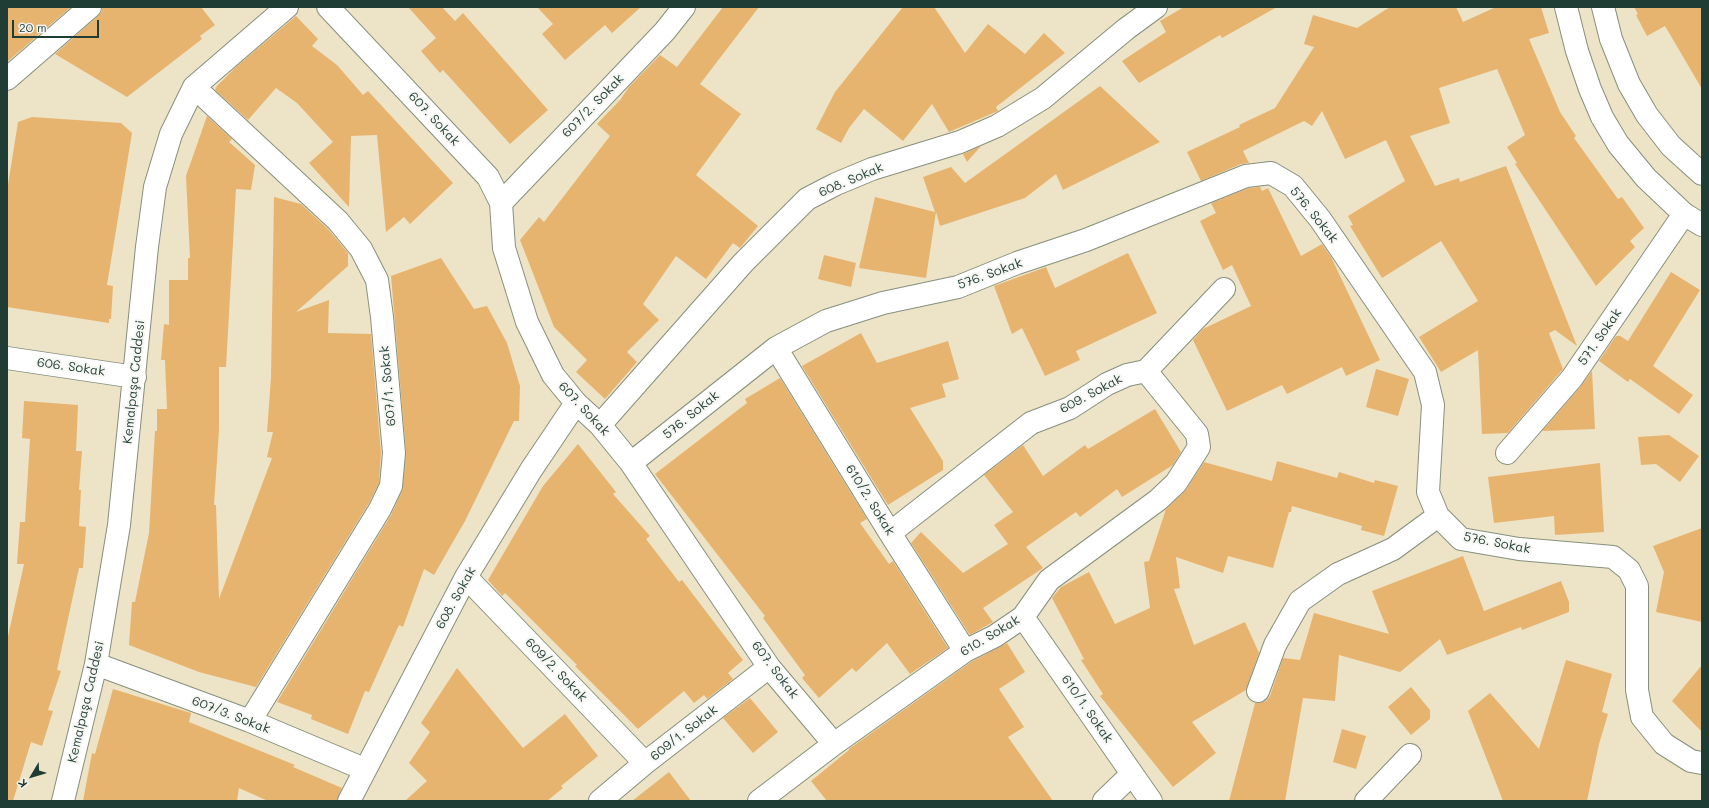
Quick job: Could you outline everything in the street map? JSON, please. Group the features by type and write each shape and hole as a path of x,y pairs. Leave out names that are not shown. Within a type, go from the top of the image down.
{"street":[{"path":"7,79 90,7"},
{"name":"Kemalpaşa Caddesi","path":"63,801 96,664 119,525 147,247 155,187 171,134 194,87 287,7"},
{"name":"607. Sokak","path":"328,7 488,177 501,203 504,248 527,322 553,375 576,403 600,425 632,463 769,667 834,744"},
{"name":"607/2. Sokak","path":"501,203 665,31 684,7"},
{"name":"608. Sokak","path":"600,425 743,263 807,199 836,184 872,169 960,142 997,126 1043,98 1126,28 1156,7"},
{"path":"1566,7 1577,51 1590,89 1602,117 1618,144 1646,178 1693,219"},
{"path":"1603,7 1614,47 1629,84 1647,115 1670,146 1702,174"},
{"name":"607/1. Sokak","path":"194,87 338,221 361,248 377,280 382,316 394,453 391,486 380,509 250,721"},
{"name":"576. Sokak","path":"632,463 776,348 826,321 883,303 958,287 1017,264 1086,240 1246,176 1271,173 1292,186 1320,219 1425,372 1433,405 1428,492 1438,516 1461,539 1519,549 1613,557 1628,570 1637,586 1638,690 1642,717 1664,744 1691,761 1702,763"},
{"name":"571. Sokak","path":"1507,453 1572,378 1693,219"},
{"path":"1146,371 1224,290"},
{"name":"610/2. Sokak","path":"776,348 965,651"},
{"name":"606. Sokak","path":"7,358 134,377"},
{"name":"609. Sokak","path":"890,533 1031,423 1070,408 1107,384 1120,378 1146,371"},
{"name":"610. Sokak","path":"759,801 834,744 965,651 995,636 1023,617 1049,580 1158,500 1176,484 1199,447 1197,434 1146,371"},
{"name":"608. Sokak","path":"349,801 364,769 466,577 531,470 576,403"},
{"path":"1258,691 1275,645 1300,601 1338,574 1393,549 1438,516"},
{"name":"609/2. Sokak","path":"466,577 645,763"},
{"name":"610/1. Sokak","path":"1023,617 1152,801"},
{"name":"607/3. Sokak","path":"96,664 250,721 364,769"},
{"name":"609/1. Sokak","path":"600,801 645,763 769,667"},
{"path":"1366,801 1410,755"},
{"path":"1104,801 1132,774"}],"building":[{"path":"7,7 71,7 7,62"},
{"path":"102,7 201,7 215,25 200,36 202,39 127,97 55,54 98,16 102,11"},
{"path":"408,7 442,7 455,21 463,13 548,110 510,144 443,70 440,73 421,51 436,38"},
{"path":"537,7 641,7 612,33 605,25 565,60 542,34 553,24"},
{"path":"723,7 759,7 700,84 741,114 696,175 758,226 740,248 733,243 706,279 676,256 643,304 659,320 627,352 637,362 605,399 576,372 587,360 554,327 520,240 539,217 544,222 610,136 597,124 620,100 629,87 660,55 677,67"},
{"path":"903,7 934,7 965,53 988,24 1025,54 1044,33 1065,53 996,107 998,111 949,132 932,104 903,141 864,109 849,128 841,143 816,129 835,92"},
{"path":"1184,7 1277,7 1222,38 1220,35 1139,83 1122,61 1166,32 1160,21"},
{"path":"1390,7 1456,7 1463,22 1496,7 1541,7 1549,33 1529,39 1560,112 1576,136 1574,138 1618,199 1622,197 1644,228 1630,241 1635,247 1596,286 1515,164 1517,163 1507,147 1525,135 1497,69 1439,88 1450,123 1410,136 1435,186 1459,178 1460,182 1506,166 1577,346 1555,330 1549,333 1563,369 1508,433 1482,434 1478,350 1441,372 1419,337 1478,301 1441,241 1382,278 1350,226 1353,225 1348,216 1405,181 1386,140 1345,159 1322,111 1312,126 1304,121 1243,151 1249,163 1241,164 1201,181 1187,152 1240,127 1239,125 1275,108 1314,47 1304,44 1313,15 1357,28"},
{"path":"1634,7 1702,7 1702,89 1665,26 1647,36 1636,15 1638,14"},
{"path":"296,16 318,39 312,46 337,65 363,95 368,91 453,183 410,224 404,217 386,232 377,135 351,136 349,207 309,163 333,142 297,103 276,88 248,120 215,90 217,86 237,66"},
{"path":"1100,86 1160,142 1063,190 1056,174 1025,198 940,226 936,212 926,278 859,268 875,197 935,212 923,177 951,167 965,183"},
{"path":"207,116 232,139 229,142 255,165 251,190 236,189 226,367 219,367 219,430 214,505 216,505 219,599 272,458 267,457 273,432 267,432 271,378 274,197 301,204 329,230 348,253 348,266 296,312 329,300 328,333 371,334 381,453 379,483 369,503 256,687 199,672 129,645 132,602 135,602 149,533 155,431 157,431 157,409 167,409 165,360 161,360 164,324 169,325 169,280 188,280 188,258 190,258 186,176"},
{"path":"32,117 121,123 132,133 107,285 113,286 111,319 109,319 109,323 7,307 7,191 18,122"},
{"path":"981,146 967,162 963,154"},
{"path":"1260,187 1262,191 1268,188 1301,256 1322,244 1331,257 1380,360 1346,376 1342,367 1287,394 1282,385 1227,411 1193,340 1203,329 1251,306 1232,265 1223,270 1200,221 1216,213 1211,203 1249,188"},
{"path":"1128,253 1157,313 1076,351 1080,360 1045,376 1022,328 1012,334 994,286 1046,267 1055,288"},
{"path":"824,255 856,263 851,287 818,279"},
{"path":"441,258 474,309 487,306 507,343 520,386 519,421 514,421 465,521 434,575 424,569 403,627 399,625 369,692 365,691 348,734 311,719 312,715 277,702 391,515 402,491 406,452 391,276"},
{"path":"1671,272 1700,290 1653,366 1693,395 1679,414 1630,379 1628,382 1599,361 1616,336 1620,336 1628,341"},
{"path":"861,333 877,363 948,341 959,379 942,384 946,397 910,408 943,461 943,470 888,505 802,366"},
{"path":"1376,369 1409,379 1398,416 1366,407"},
{"path":"1592,371 1595,429 1542,431 1581,386"},
{"path":"780,378 867,519 860,523 889,564 893,561 948,648 910,674 887,643 856,672 852,668 819,698 802,678 805,675 763,618 765,616 655,474 747,403 745,399"},
{"path":"24,401 78,405 76,451 82,451 79,490 81,490 79,526 86,527 83,568 79,568 57,670 61,671 48,710 53,711 42,746 31,742 13,801 7,801 7,641 24,564 17,564 20,522 25,522 30,439 22,438"},
{"path":"1155,409 1181,452 1173,465 1122,497 1117,489 1080,517 1076,512 1026,547 1043,568 983,608 993,622 970,635 911,543 921,532 963,573 1008,544 994,525 1013,512 984,475 1023,445 1043,476 1085,445 1088,449"},
{"path":"1669,435 1699,456 1680,482 1656,464 1641,465 1638,437"},
{"path":"578,444 616,492 613,494 650,536 646,539 679,582 682,580 743,660 728,673 733,679 707,699 704,695 694,703 684,691 638,729 505,593 502,596 488,580 543,486"},
{"path":"1277,461 1337,478 1339,472 1374,483 1375,480 1398,486 1384,536 1361,530 1362,526 1292,506 1273,568 1228,556 1223,573 1176,557 1180,588 1174,589 1194,645 1245,622 1259,653 1246,690 1192,722 1216,753 1173,787 1100,696 1103,694 1081,660 1084,659 1052,598 1061,587 1089,572 1115,624 1150,608 1144,562 1149,561 1166,509 1186,490 1204,462 1272,481"},
{"path":"1600,463 1604,532 1555,535 1554,516 1494,523 1488,477"},
{"path":"1702,528 1702,622 1656,612 1664,572 1653,546"},
{"path":"1463,556 1484,611 1561,581 1569,602 1569,612 1522,630 1521,627 1447,655 1440,639 1400,672 1339,655 1335,701 1303,698 1285,801 1229,801 1255,703 1266,701 1270,696 1283,658 1300,660 1314,613 1389,634 1372,591"},
{"path":"1007,643 1025,672 999,689 1024,727 1008,737 1053,801 827,801 811,781 849,749 971,662"},
{"path":"1566,660 1612,674 1602,712 1608,714 1599,744 1587,801 1503,801 1468,711 1490,693 1539,749"},
{"path":"1702,665 1702,732 1672,701"},
{"path":"457,668 523,748 565,714 598,756 561,786 563,788 547,801 405,801 427,781 409,763 430,732 421,723"},
{"path":"1411,687 1430,710 1430,719 1411,735 1388,707"},
{"path":"113,689 191,713 189,722 295,765 293,767 342,788 337,801 268,801 239,788 237,801 83,801 92,753 95,754"},
{"path":"750,698 778,732 753,753 723,718"},
{"path":"1342,729 1366,736 1356,769 1333,762"},
{"path":"669,772 691,801 632,801"}]}
